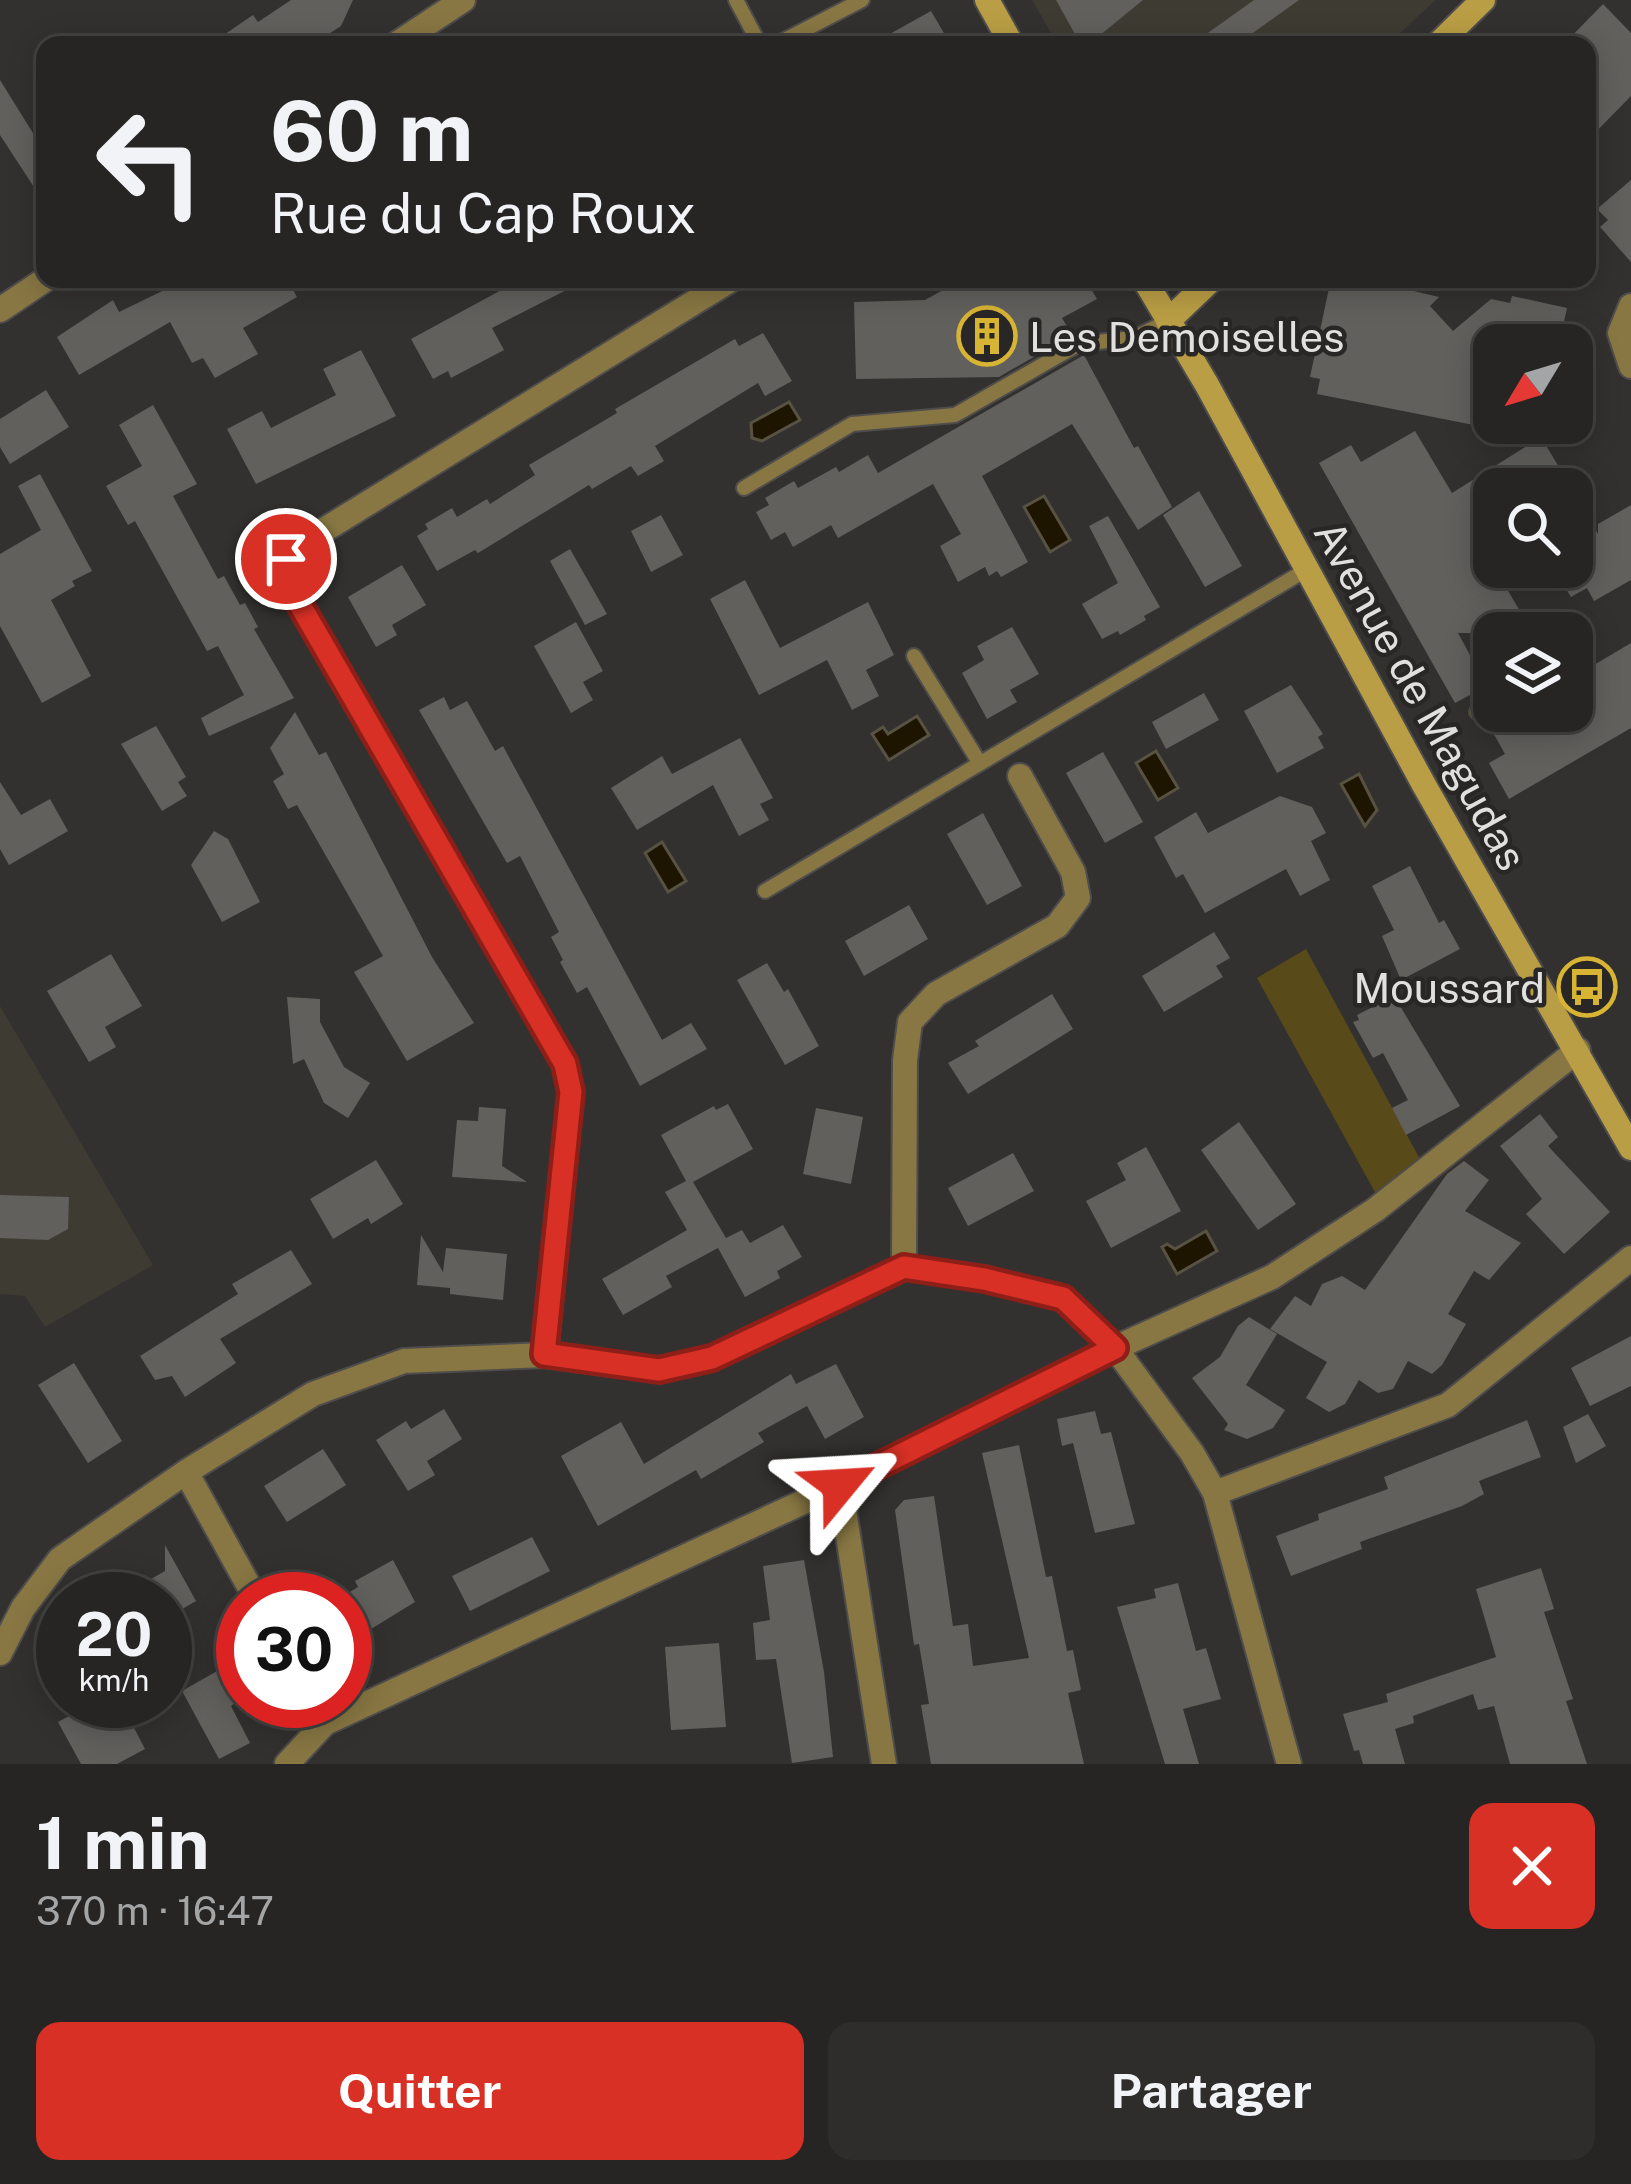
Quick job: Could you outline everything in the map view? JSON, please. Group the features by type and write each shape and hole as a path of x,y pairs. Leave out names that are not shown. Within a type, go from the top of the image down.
{"main road":[{"path":"987,0 1007,36"},
{"path":"1446,36 1483,0"},
{"name":"Avenue de Magudas","path":"1149,288 1208,385 1424,785 1631,1148"},
{"path":"1168,321 1203,288"}],"street":[{"path":"409,36 463,0"},
{"path":"0,310 36,286"},
{"path":"544,1354 571,1092 565,1064 292,591 286,559 303,543 717,288"},
{"path":"1631,306 1620,333 1631,366"},
{"path":"904,1267 904,1060 910,1022 936,994 1057,926 1078,898 1073,872 1020,776"},
{"path":"372,1689 840,1485 1115,1348 1272,1277 1375,1210 1578,1050"},
{"path":"1215,1493 1448,1405 1631,1258"},
{"path":"0,1653 23,1608 60,1559 186,1472 314,1394 404,1361 544,1354 659,1370 712,1358 904,1267 1063,1298 1115,1348 1192,1453 1215,1493 1289,1764"},
{"path":"186,1472 241,1572"},
{"path":"840,1485 884,1764"},
{"path":"287,1764 309,1728"}],"lane":[{"path":"736,0 755,36"},
{"path":"793,36 862,0"},
{"path":"744,488 852,424 955,415 1079,344 1134,338 1168,321"},
{"path":"765,891 1306,570"},
{"path":"914,656 979,762"}],"shaded area":[{"path":"1032,0 1435,0 1397,36 1053,36"},
{"path":"789,402 800,420 762,441 752,438 751,423"},
{"path":"1044,496 1070,540 1050,552 1024,507"},
{"path":"917,716 929,735 889,760 872,734 883,727 888,734"},
{"path":"1156,751 1178,788 1158,800 1136,763"},
{"path":"1359,774 1377,810 1365,826 1341,784"},
{"path":"662,842 686,881 668,892 645,853"},
{"path":"1306,949 1421,1161 1376,1194 1257,978"},
{"path":"0,1006 153,1265 45,1327 25,1296 0,1294"},
{"path":"1206,1231 1217,1251 1177,1274 1162,1247 1167,1244 1175,1249"}],"building":[{"path":"291,0 353,0 341,26 326,36 222,36 253,15 258,22"},
{"path":"1056,0 1143,0 1099,36 1076,36"},
{"path":"1254,0 1299,0 1249,36 1204,36"},
{"path":"1603,4 1631,33 1631,96 1596,132 1596,36 1572,36"},
{"path":"931,11 946,36 886,36"},
{"path":"0,80 36,138 36,190 0,135"},
{"path":"1631,180 1631,262 1600,227 1608,220 1597,209"},
{"path":"168,288 292,288 297,297 243,328 258,354 215,378 203,358 192,363 170,322 79,375 57,337 113,300 119,312"},
{"path":"505,288 570,288 492,328 504,350 451,378 448,371 433,379 411,339"},
{"path":"947,288 1090,288 1097,299 1062,318 1072,335 999,377 856,379 854,302 925,300"},
{"path":"1329,288 1401,288 1439,297 1430,306 1453,331 1491,299 1510,303 1512,296 1567,308 1564,324 1473,324 1473,425 1317,394 1320,379 1310,377"},
{"path":"763,333 792,381 765,396 758,383 655,446 664,461 638,476 631,466 592,489 589,485 478,553 475,550 437,571 417,536 428,529 425,524 452,508 457,517 487,499 490,504 535,475 529,465 617,413 615,409 735,339 739,346"},
{"path":"361,350 396,416 256,484 227,429 262,411 271,428 336,395 323,369"},
{"path":"1084,355 1172,507 1138,530 1072,424 982,476 1028,562 1001,577 997,571 989,576 985,567 958,582 940,546 961,534 933,484 838,538 831,525 793,547 785,532 771,540 756,512 769,505 765,498 794,481 798,488 868,455 878,473"},
{"path":"46,390 69,427 10,464 0,447 0,419"},
{"path":"153,405 197,484 173,496 218,579 224,576 240,605 245,603 258,627 254,629 294,698 209,736 201,718 244,695 218,646 207,651 135,521 128,525 106,486 142,466 119,425"},
{"path":"1415,431 1452,493 1473,480 1473,588 1506,588 1521,612 1473,612 1473,633 1458,633 1473,660 1473,693 1455,703 1319,463 1351,445 1361,462"},
{"path":"1530,444 1545,444 1559,468 1492,468"},
{"path":"40,474 92,571 51,600 91,676 42,703 0,626 0,554 41,530 18,486"},
{"path":"1199,491 1242,566 1205,587 1163,515"},
{"path":"1631,505 1631,580 1594,601 1587,588 1593,588 1593,526 1598,534 1598,524"},
{"path":"661,515 683,555 651,572 631,531"},
{"path":"1108,516 1160,607 1120,635 1118,631 1102,639 1082,604 1118,583 1089,526"},
{"path":"570,549 607,614 585,625 550,561"},
{"path":"402,565 426,605 392,625 397,635 376,647 348,597"},
{"path":"745,580 780,648 868,602 894,655 866,670 879,696 852,710 827,660 759,695 710,599"},
{"path":"1566,588 1587,588 1571,597"},
{"path":"576,622 603,671 583,682 593,700 571,713 534,646"},
{"path":"1012,627 1039,674 1010,690 1017,702 987,719 962,673 984,660 977,646"},
{"path":"1631,643 1631,728 1509,799 1489,763 1505,754 1493,732 1593,732 1593,666"},
{"path":"1291,685 1323,734 1318,737 1324,748 1277,773 1244,711"},
{"path":"1204,693 1219,720 1166,749 1152,722"},
{"path":"444,697 450,710 467,701 495,751 503,746 662,1040 691,1023 707,1049 640,1086 587,987 577,993 560,962 551,937 559,932 520,856 507,863 419,710"},
{"path":"295,712 319,755 326,752 432,957 474,1023 407,1061 354,972 383,956 297,805 288,809 273,781 284,774 270,748"},
{"path":"156,726 186,777 178,782 187,796 162,811 121,744"},
{"path":"740,738 773,798 760,804 769,820 739,836 713,785 637,830 611,788 662,756 672,774"},
{"path":"1103,752 1143,822 1105,843 1066,773"},
{"path":"0,782 21,815 50,799 68,831 9,865 0,849"},
{"path":"1280,796 1312,807 1326,833 1311,841 1330,880 1300,896 1286,869 1205,913 1183,874 1176,878 1154,837 1196,812 1208,833"},
{"path":"983,813 1022,886 987,905 947,834"},
{"path":"214,831 228,839 260,902 222,922 191,865"},
{"path":"1410,866 1439,923 1444,920 1460,949 1401,980 1382,936 1394,930 1372,886"},
{"path":"909,905 928,939 864,976 845,941"},
{"path":"1214,932 1230,958 1216,966 1223,977 1164,1012 1142,976"},
{"path":"111,954 142,1006 105,1027 116,1047 89,1062 47,991"},
{"path":"767,963 784,992 788,989 819,1046 785,1065 737,980"},
{"path":"1052,994 1073,1029 968,1094 948,1063"},
{"path":"1394,996 1460,1106 1406,1135 1392,1108 1408,1100 1383,1053 1373,1058 1353,1022 1359,1020 1357,1015"},
{"path":"287,997 320,999 320,1022 344,1067 370,1083 348,1118 324,1103 304,1059 293,1064"},
{"path":"728,1104 753,1149 693,1182 726,1238 742,1230 750,1243 783,1225 802,1257 777,1271 780,1278 745,1297 718,1248 666,1276 672,1287 623,1315 602,1279 687,1230 665,1192 686,1181 661,1135 714,1106 716,1110"},
{"path":"479,1107 506,1109 502,1166 527,1182 452,1177 457,1120 478,1121"},
{"path":"816,1108 863,1117 851,1184 803,1174"},
{"path":"1540,1114 1558,1137 1548,1146 1610,1212 1564,1254 1526,1214 1542,1199 1500,1146"},
{"path":"1239,1122 1296,1204 1258,1230 1201,1150"},
{"path":"1146,1147 1181,1211 1111,1248 1086,1201 1126,1180 1117,1163"},
{"path":"1013,1153 1034,1191 968,1226 948,1188"},
{"path":"376,1160 403,1204 333,1239 310,1199"},
{"path":"1464,1161 1489,1180 1465,1211 1521,1243 1489,1280 1474,1271 1448,1314 1466,1324 1432,1374 1408,1361 1393,1389 1378,1393 1359,1380 1345,1404 1329,1412 1306,1398 1327,1362 1270,1329 1295,1296 1311,1306 1322,1284 1342,1276 1365,1290 1447,1174"},
{"path":"0,1195 69,1197 68,1229 48,1240 0,1238"},
{"path":"421,1235 443,1272 446,1248 507,1254 503,1300 417,1285"},
{"path":"291,1250 312,1284 220,1339 236,1363 185,1397 172,1376 155,1380 140,1356 238,1294 232,1284"},
{"path":"1249,1317 1277,1334 1246,1385 1285,1410 1273,1428 1247,1439 1224,1430 1228,1424 1192,1378 1220,1357 1238,1326"},
{"path":"1631,1336 1631,1386 1590,1406 1571,1368"},
{"path":"74,1363 122,1441 88,1463 38,1385"},
{"path":"836,1364 864,1417 825,1439 807,1406 758,1433 764,1442 701,1479 696,1470 598,1526 561,1456 621,1422 644,1464 791,1374 796,1384"},
{"path":"444,1409 462,1439 427,1461 435,1475 408,1491 376,1440 406,1421 411,1429"},
{"path":"1095,1411 1101,1434 1111,1432 1135,1524 1095,1533 1073,1443 1062,1446 1057,1419"},
{"path":"1588,1414 1606,1446 1576,1463 1563,1427"},
{"path":"1527,1420 1541,1457 1479,1481 1484,1494 1462,1506 1360,1542 1362,1549 1291,1576 1276,1536 1319,1520 1318,1514 1388,1489 1384,1477"},
{"path":"1019,1445 1046,1577 1052,1576 1067,1651 1073,1650 1081,1690 1068,1693 1084,1764 931,1764 921,1705 929,1704 919,1644 914,1645 895,1510 904,1500 934,1496 953,1626 968,1624 973,1666 1029,1658 982,1453"},
{"path":"323,1449 346,1485 287,1522 264,1486"},
{"path":"532,1537 550,1571 470,1611 452,1576"},
{"path":"165,1545 180,1572 165,1571"},
{"path":"393,1560 415,1602 372,1628 372,1572"},
{"path":"804,1560 833,1757 792,1763 776,1659 756,1660 753,1623 770,1620 763,1566"},
{"path":"1541,1568 1554,1609 1544,1612 1573,1699 1566,1701 1587,1764 1510,1764 1494,1706 1478,1710 1473,1694 1413,1716 1414,1723 1395,1729 1405,1764 1363,1764 1343,1714 1388,1702 1386,1694 1496,1657 1476,1589"},
{"path":"1178,1583 1196,1651 1206,1648 1221,1699 1183,1709 1199,1764 1165,1764 1117,1607 1156,1598 1154,1589"},
{"path":"719,1643 726,1727 671,1730 665,1647"},
{"path":"216,1672 216,1728 242,1728 250,1743 219,1759 192,1709 192,1685"},
{"path":"61,1728 134,1728 145,1749 117,1764 81,1764"}],"place":[{"name":"Les Demoiselles","path":"987,336"},
{"name":"Moussard","path":"1587,987"}],"route":[{"path":"286,559 292,591 565,1064 571,1092 544,1354 659,1370 712,1358 904,1267 1063,1298 1115,1348 840,1485"}]}
